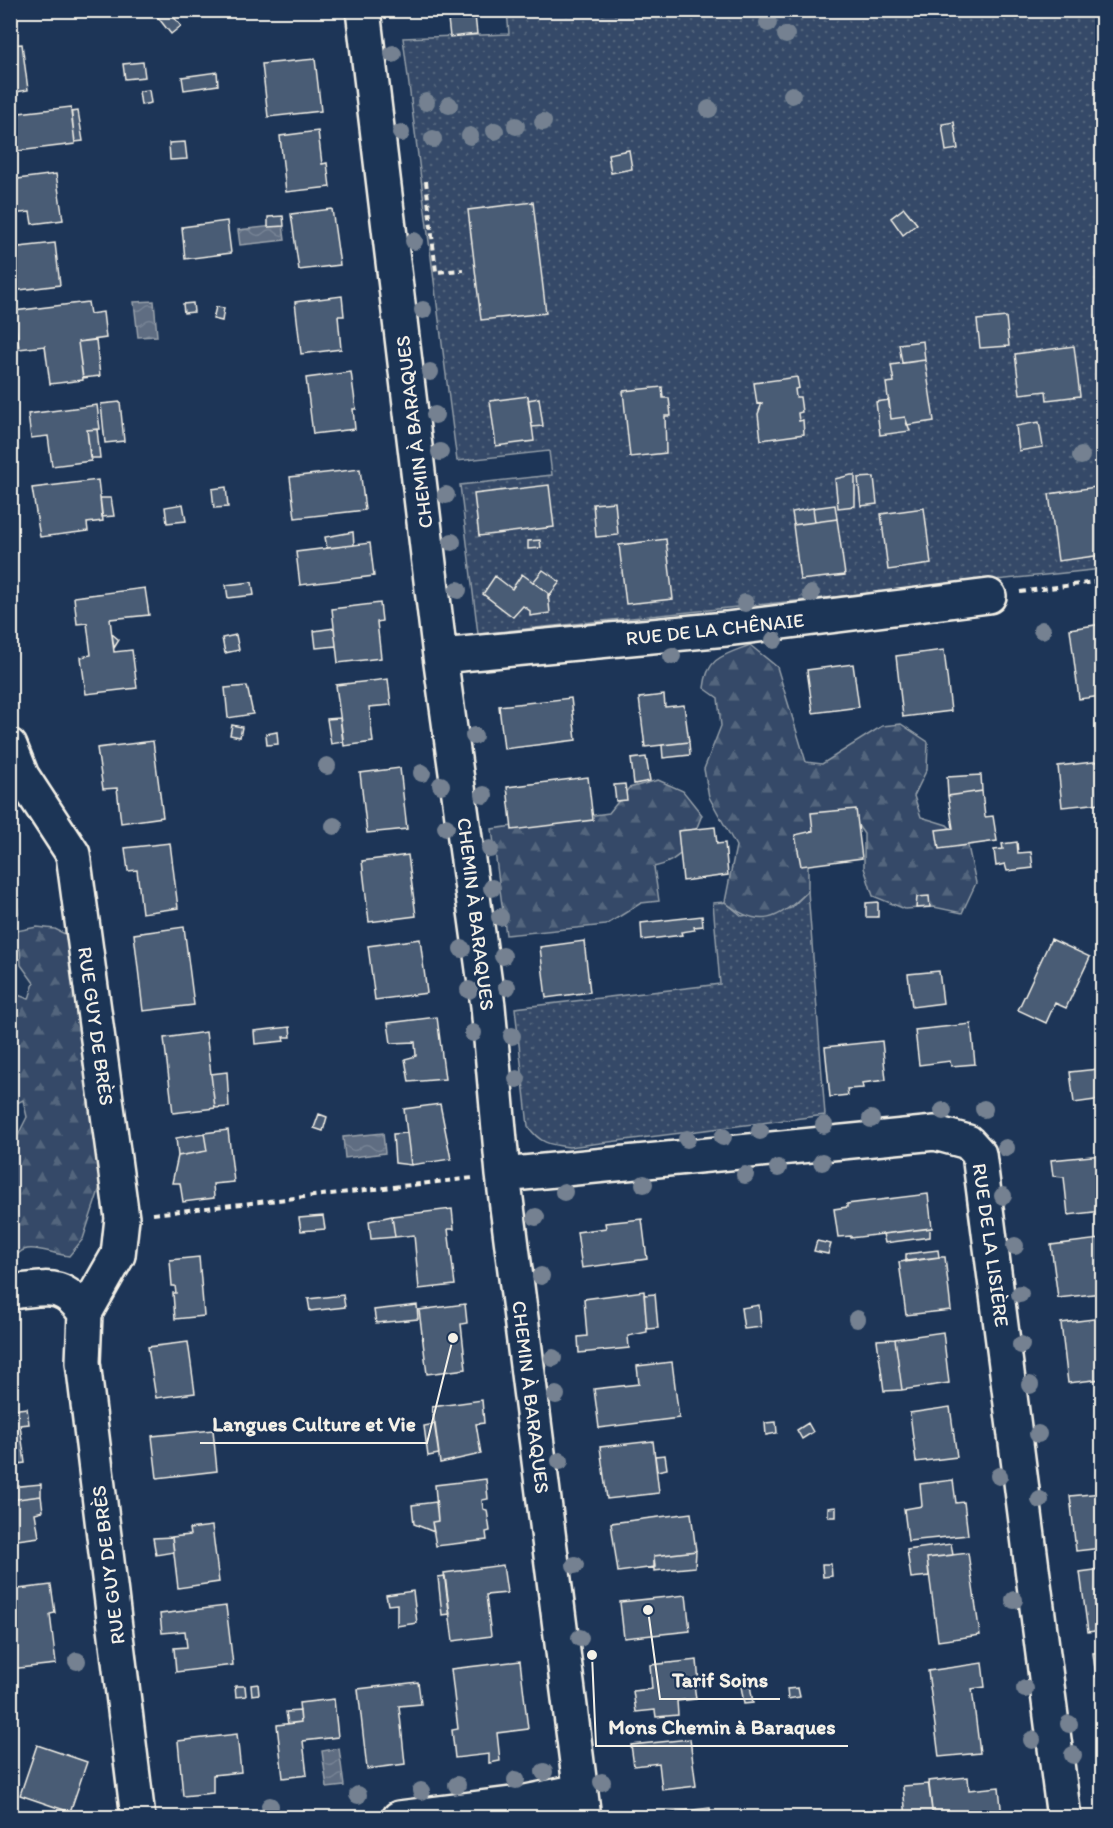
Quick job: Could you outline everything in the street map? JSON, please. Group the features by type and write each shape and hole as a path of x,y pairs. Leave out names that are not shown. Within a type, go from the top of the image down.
{"street":[{"name":"CHEMIN À BARAQUES","path":"363,10 441,656 488,1006 503,1175 582,1804"},
{"name":"RUE DE LA CHÊNAIE","path":"441,656 736,628 989,596"},
{"name":"RUE GUY DE BRÈS","path":"10,746 22,776 73,854 122,1218 118,1255 85,1313 83,1362 138,1818"},
{"name":"RUE DE LA LISIÈRE","path":"503,1175 935,1133 968,1142 979,1154 1064,1818"},
{"path":"10,1292 55,1288 71,1294 85,1313"},
{"path":"399,1818 520,1803 582,1804"}],"path":[{"path":"426,181 436,272 463,270"},
{"path":"989,596 1102,581"},
{"path":"122,1218 503,1175"}],"green space":[{"path":"507,10 1102,11 1102,569 478,634 460,485 552,475 549,451 457,461 403,38 509,34"},
{"path":"750,645 777,667 806,762 822,764 882,726 901,724 928,742 927,769 914,796 921,817 947,825 968,846 976,883 962,913 934,907 905,909 873,896 864,868 864,834 853,818 808,849 808,891 788,909 778,915 759,918 737,911 725,902 736,846 709,797 704,769 721,726 718,698 704,688 713,663 725,655"},
{"path":"658,780 683,791 702,815 685,849 672,860 654,867 659,901 641,903 606,925 506,935 492,829 609,813 629,788"},
{"path":"808,891 825,1115 569,1147 546,1142 532,1132 528,1126 515,1008 720,984 713,903 725,902 742,916 791,908"},
{"path":"37,927 55,929 73,938 103,1178 83,1239 69,1256 28,1249 15,1257 11,1267 11,1149 27,1117 23,1100 11,1106 11,996 15,994 29,999 34,983 21,965 20,949 11,951 11,932"}],"water":[{"path":"283,225 285,240 240,245 238,230"},
{"path":"154,301 157,336 138,337 134,302"},
{"path":"383,1133 385,1153 345,1158 343,1137"},
{"path":"339,1748 344,1786 327,1788 322,1751"}],"building":[{"path":"162,10 168,10 181,26 171,34 156,15"},
{"path":"447,10 507,10 507,12 475,15 477,34 450,37"},
{"path":"22,44 28,90 10,93 10,45"},
{"path":"315,59 321,111 268,117 262,64"},
{"path":"143,62 145,77 125,79 123,64"},
{"path":"217,72 218,85 184,90 182,77"},
{"path":"149,90 151,103 141,105 139,91"},
{"path":"71,107 75,144 10,152 10,114"},
{"path":"78,111 83,141 75,142 71,112"},
{"path":"954,122 958,149 946,151 942,124"},
{"path":"318,131 322,164 327,163 330,187 286,192 280,136"},
{"path":"185,142 187,159 170,160 169,143"},
{"path":"629,150 632,169 611,173 608,154"},
{"path":"56,174 63,220 32,224 30,212 10,214 10,180"},
{"path":"533,202 546,313 481,320 468,210"},
{"path":"904,208 917,224 903,235 891,218"},
{"path":"332,209 340,265 299,270 291,214"},
{"path":"283,216 284,226 268,227 268,217"},
{"path":"227,221 231,253 185,259 182,227"},
{"path":"55,243 60,285 12,291 10,248"},
{"path":"342,296 344,316 338,316 341,349 301,354 295,302"},
{"path":"88,302 90,314 103,312 106,338 78,342 83,380 50,384 45,346 19,349 14,311"},
{"path":"193,303 194,312 184,313 183,304"},
{"path":"216,307 224,308 222,321 213,319"},
{"path":"1006,317 1009,346 980,348 977,320"},
{"path":"96,340 100,376 83,378 78,342"},
{"path":"923,341 925,360 902,363 899,344"},
{"path":"1074,346 1080,396 1047,400 1046,391 1020,394 1015,354"},
{"path":"925,360 934,421 907,425 905,417 891,419 886,383 894,382 891,365"},
{"path":"351,372 356,409 353,409 355,429 313,434 306,378"},
{"path":"797,377 799,388 795,389 796,397 800,397 802,412 798,413 799,421 803,420 804,434 761,440 758,414 762,403 757,404 754,383"},
{"path":"662,387 663,398 669,398 671,416 665,416 666,453 630,457 623,391"},
{"path":"528,396 534,441 496,446 490,401"},
{"path":"539,398 543,426 532,427 528,400"},
{"path":"889,400 891,419 905,417 910,431 880,435 876,402"},
{"path":"120,402 124,441 105,443 101,404"},
{"path":"97,405 100,429 87,430 91,461 52,466 48,436 31,438 28,414"},
{"path":"1039,422 1043,447 1019,451 1016,426"},
{"path":"97,429 100,458 90,458 87,430"},
{"path":"360,469 365,510 295,518 290,477"},
{"path":"855,475 855,506 838,508 835,479"},
{"path":"874,477 877,504 861,506 858,478"},
{"path":"98,480 103,521 87,523 88,531 40,537 32,488"},
{"path":"549,485 554,527 479,536 474,494"},
{"path":"1102,486 1102,508 1097,509 1102,555 1058,561 1049,494"},
{"path":"226,487 228,507 214,508 212,489"},
{"path":"100,498 111,498 114,516 102,517"},
{"path":"615,502 618,535 596,537 593,504"},
{"path":"183,504 186,521 167,523 165,507"},
{"path":"835,505 837,519 815,522 813,508"},
{"path":"813,508 815,522 794,525 792,512"},
{"path":"924,508 931,564 888,570 881,514"},
{"path":"837,519 845,575 800,580 793,525"},
{"path":"353,532 354,545 327,548 325,537"},
{"path":"666,539 673,599 626,604 619,545"},
{"path":"540,540 541,548 528,549 528,541"},
{"path":"370,543 374,576 300,585 296,552"},
{"path":"543,570 560,582 548,597 548,593 533,582"},
{"path":"522,574 548,593 550,613 530,616 530,611 523,606 513,617 483,594 495,576 512,589"},
{"path":"252,582 254,595 228,598 226,585"},
{"path":"145,588 149,615 110,619 114,652 132,650 137,688 86,694 81,657 91,655 87,623 77,624 74,597"},
{"path":"380,603 382,621 377,622 381,658 338,663 332,609"},
{"path":"1102,624 1102,696 1079,699 1070,629"},
{"path":"334,628 336,646 316,648 314,631"},
{"path":"112,634 119,640 114,648"},
{"path":"236,635 239,650 225,653 222,638"},
{"path":"944,650 951,711 903,717 896,656"},
{"path":"853,664 859,707 813,713 807,670"},
{"path":"388,679 391,705 369,707 373,742 344,746 336,685"},
{"path":"247,686 253,714 228,718 225,688"},
{"path":"664,695 665,707 684,705 689,742 645,747 639,698"},
{"path":"571,698 576,740 504,749 499,706"},
{"path":"340,718 343,742 331,744 327,719"},
{"path":"232,725 242,727 240,737 230,735"},
{"path":"277,732 278,744 267,745 266,734"},
{"path":"153,741 163,817 121,823 117,788 103,789 97,748"},
{"path":"689,742 690,755 663,758 662,745"},
{"path":"646,757 650,781 634,784 631,759"},
{"path":"1102,761 1102,803 1062,807 1058,766"},
{"path":"400,768 407,829 367,833 360,773"},
{"path":"981,775 982,791 948,796 947,777"},
{"path":"588,777 593,820 512,830 507,787"},
{"path":"625,784 627,800 616,801 614,785"},
{"path":"982,791 985,817 993,816 997,841 939,849 936,830 953,828 948,796"},
{"path":"856,809 862,858 801,866 795,835 813,831 811,813"},
{"path":"715,827 717,844 725,843 728,875 683,881 678,831"},
{"path":"1017,842 1018,853 1031,852 1033,868 1007,871 1005,864 996,866 994,850 1003,849 1002,844"},
{"path":"170,843 178,908 142,913 137,870 128,871 125,848"},
{"path":"408,855 416,916 369,922 362,861"},
{"path":"12,858 18,913 10,914 10,859"},
{"path":"929,896 930,907 916,908 917,897"},
{"path":"878,902 878,917 866,917 866,903"},
{"path":"702,916 703,926 694,927 695,930 681,932 682,935 642,940 641,923"},
{"path":"184,927 194,1005 143,1011 134,934"},
{"path":"420,939 427,993 375,1000 368,946"},
{"path":"1051,939 1090,957 1066,1008 1055,1003 1046,1023 1018,1010"},
{"path":"584,941 590,992 546,998 540,947"},
{"path":"939,971 943,1003 912,1007 908,974"},
{"path":"437,1017 445,1079 409,1082 405,1059 416,1056 415,1042 391,1043 388,1023"},
{"path":"971,1024 975,1064 951,1066 950,1061 919,1065 915,1030"},
{"path":"290,1027 291,1037 283,1037 284,1041 255,1044 254,1031"},
{"path":"206,1032 215,1108 173,1113 164,1038"},
{"path":"882,1041 886,1080 862,1083 863,1088 847,1089 848,1095 830,1097 825,1047"},
{"path":"1098,1069 1102,1099 1074,1103 1070,1072"},
{"path":"227,1072 229,1107 215,1108 211,1074"},
{"path":"440,1104 451,1159 411,1165 404,1109"},
{"path":"319,1114 327,1117 323,1131 314,1128"},
{"path":"228,1130 234,1182 213,1184 214,1198 183,1202 180,1183 172,1183 178,1156 207,1151 204,1133"},
{"path":"204,1133 207,1151 178,1156 176,1138"},
{"path":"407,1133 411,1165 395,1163 393,1134"},
{"path":"1102,1155 1102,1211 1068,1215 1064,1177 1053,1176 1051,1160"},
{"path":"928,1194 932,1228 851,1238 851,1236 838,1237 834,1209 847,1207 847,1204"},
{"path":"452,1209 454,1229 448,1229 455,1285 419,1289 414,1235 395,1237 392,1216"},
{"path":"323,1216 325,1229 301,1231 299,1218"},
{"path":"392,1216 395,1237 371,1239 369,1221"},
{"path":"642,1219 647,1259 582,1268 577,1232 606,1228 605,1223"},
{"path":"930,1228 930,1237 885,1243 883,1234"},
{"path":"1100,1239 1102,1293 1058,1298 1051,1245"},
{"path":"817,1241 831,1244 828,1254 814,1251"},
{"path":"938,1250 939,1257 906,1262 906,1254"},
{"path":"199,1257 204,1316 175,1319 173,1293 176,1293 175,1286 172,1286 170,1260"},
{"path":"945,1257 951,1310 906,1315 899,1262"},
{"path":"644,1291 647,1332 628,1336 629,1348 579,1353 578,1337 587,1336 584,1299"},
{"path":"655,1294 658,1328 647,1329 644,1295"},
{"path":"343,1295 345,1307 310,1311 308,1299"},
{"path":"465,1304 467,1323 461,1324 466,1369 427,1374 419,1310"},
{"path":"417,1305 418,1319 376,1323 374,1310"},
{"path":"759,1305 761,1327 744,1329 741,1308"},
{"path":"1102,1318 1102,1379 1068,1383 1061,1323"},
{"path":"943,1332 949,1383 902,1390 895,1339"},
{"path":"10,1333 17,1386 10,1387"},
{"path":"895,1339 902,1390 884,1391 877,1340"},
{"path":"188,1342 195,1393 156,1398 148,1347"},
{"path":"672,1362 679,1418 599,1428 594,1389 639,1384 637,1366"},
{"path":"482,1400 484,1423 476,1424 481,1454 440,1463 432,1407"},
{"path":"950,1407 957,1457 916,1462 910,1413"},
{"path":"27,1408 29,1424 20,1425 25,1463 10,1465 10,1410"},
{"path":"776,1422 777,1433 766,1435 765,1423"},
{"path":"808,1423 813,1432 802,1439 797,1430"},
{"path":"435,1424 439,1454 428,1456 424,1426"},
{"path":"213,1430 217,1471 157,1478 152,1436"},
{"path":"653,1441 659,1493 607,1499 600,1447"},
{"path":"665,1455 667,1469 657,1471 655,1456"},
{"path":"486,1479 488,1499 482,1500 483,1509 487,1510 490,1531 486,1532 487,1540 436,1546 432,1522 438,1521 435,1485"},
{"path":"953,1480 956,1503 964,1502 968,1535 908,1541 904,1509 922,1506 920,1484"},
{"path":"41,1484 41,1496 10,1500 10,1487"},
{"path":"1102,1493 1102,1548 1076,1551 1070,1496"},
{"path":"41,1496 43,1511 35,1513 39,1537 10,1541 10,1500"},
{"path":"436,1502 438,1521 432,1522 434,1532 414,1524 412,1505"},
{"path":"836,1507 836,1517 828,1517 828,1508"},
{"path":"691,1513 696,1551 654,1556 655,1567 618,1572 611,1523"},
{"path":"212,1526 219,1582 178,1588 172,1537 190,1535 189,1529"},
{"path":"172,1537 174,1552 156,1555 153,1538"},
{"path":"951,1544 953,1555 927,1558 929,1576 911,1578 907,1550"},
{"path":"696,1551 695,1567 654,1571 654,1556"},
{"path":"968,1553 980,1635 938,1641 927,1558"},
{"path":"822,1564 831,1564 832,1576 823,1577"},
{"path":"503,1565 507,1593 486,1595 491,1636 453,1641 444,1573"},
{"path":"1102,1569 1102,1630 1088,1632 1080,1572"},
{"path":"445,1576 450,1614 442,1615 438,1577"},
{"path":"51,1585 55,1613 50,1614 56,1664 10,1669 10,1590"},
{"path":"413,1591 417,1623 397,1626 397,1604 388,1605 386,1595"},
{"path":"686,1595 690,1631 624,1638 620,1602"},
{"path":"226,1606 233,1665 176,1672 174,1648 187,1647 185,1631 162,1633 160,1614"},
{"path":"1102,1652 1102,1676 1096,1677 1093,1653"},
{"path":"697,1660 699,1684 694,1684 696,1699 677,1701 678,1715 656,1717 655,1710 636,1712 633,1691 652,1689 650,1665"},
{"path":"520,1661 528,1729 497,1733 500,1761 489,1763 489,1754 455,1758 452,1730 458,1729 451,1669"},
{"path":"982,1663 985,1687 972,1689 980,1753 939,1757 928,1671"},
{"path":"418,1682 421,1704 399,1706 405,1764 367,1769 358,1689"},
{"path":"258,1684 259,1694 252,1695 251,1685"},
{"path":"750,1685 753,1703 744,1704 741,1686"},
{"path":"235,1686 245,1686 246,1696 236,1697"},
{"path":"798,1688 800,1697 788,1699 787,1689"},
{"path":"334,1699 338,1737 303,1741 307,1775 283,1778 277,1725 301,1722 299,1703"},
{"path":"300,1711 301,1722 288,1724 286,1712"},
{"path":"237,1734 241,1772 213,1775 213,1793 183,1796 178,1741"},
{"path":"690,1739 696,1786 662,1790 659,1763 634,1766 631,1745"},
{"path":"37,1745 87,1762 70,1812 20,1795"},
{"path":"968,1777 969,1790 999,1787 1002,1818 933,1818 928,1781"},
{"path":"929,1784 933,1818 906,1818 903,1786"},
{"path":"710,1808 711,1813 703,1814 704,1818 648,1818 648,1815"}],"place":[{"name":"Langues Culture et Vie","path":"453,1338"},
{"name":"Tarif Soins","path":"648,1610"},
{"name":"Mons Chemin à Baraques","path":"592,1655"}]}
